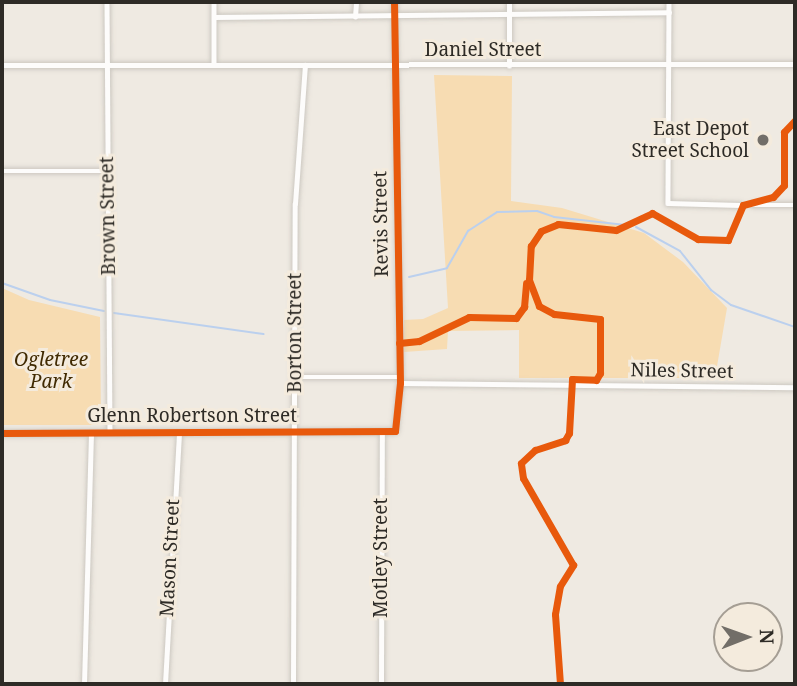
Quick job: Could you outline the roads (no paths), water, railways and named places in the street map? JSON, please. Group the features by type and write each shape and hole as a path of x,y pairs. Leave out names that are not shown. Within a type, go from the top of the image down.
{"street":[{"name":"Brown Street","path":"107,2 110,431"},
{"path":"214,2 214,65"},
{"path":"355,17 356,2"},
{"name":"Revis Street","path":"382,432 395,431 399,426 394,2"},
{"path":"509,2 509,65"},
{"path":"669,2 668,203 740,205"},
{"path":"214,17 669,12"},
{"name":"Daniel Street","path":"2,65 795,64"},
{"name":"Borton Street","path":"293,684 295,204 305,65"},
{"path":"2,170 107,171"},
{"path":"752,205 795,205"},
{"name":"Niles Street","path":"295,377 795,387"},
{"name":"Glenn Robertson Street","path":"2,433 382,432"},
{"name":"Motley Street","path":"381,684 382,432"},
{"path":"84,684 91,433"},
{"name":"Mason Street","path":"165,684 179,433"}],"waterway":[{"path":"409,277 447,268 468,231 497,212 537,211 554,217 626,225"},
{"path":"636,227 680,251 711,290 731,305 795,327"},
{"path":"2,283 50,300 104,311"},
{"path":"114,313 264,334"}],"place":[{"name":"East Depot Street School","path":"763,140"}],"park label":[{"name":"Ogletree Park","path":"51,371"}]}
